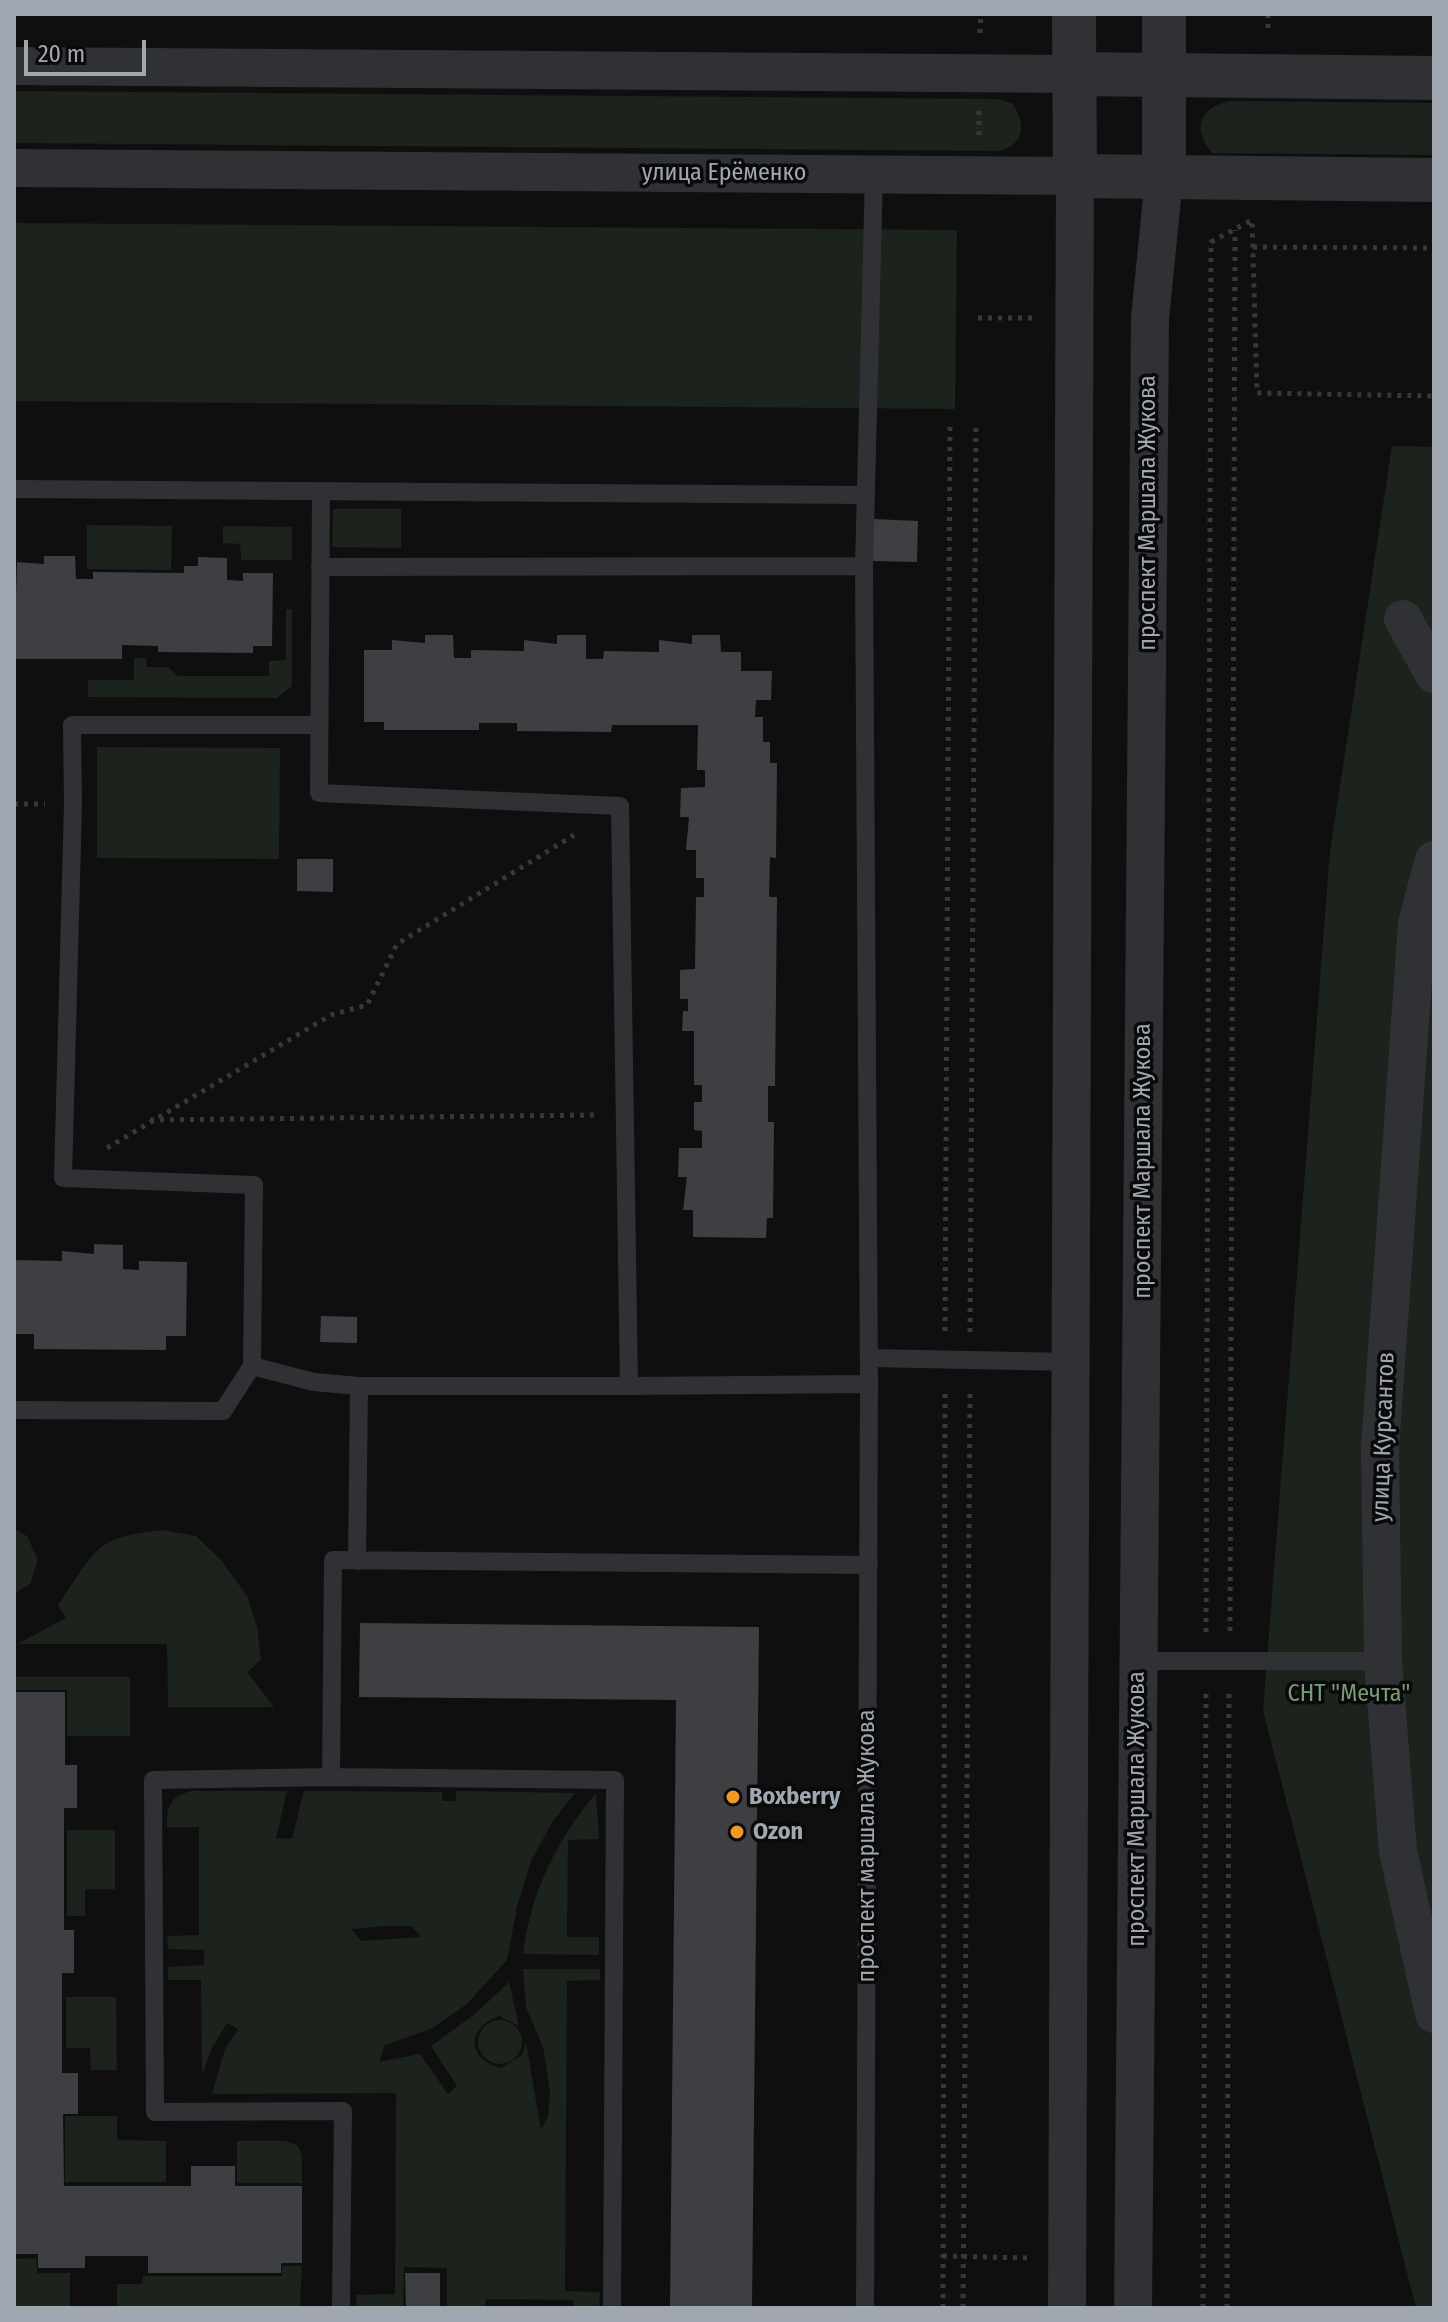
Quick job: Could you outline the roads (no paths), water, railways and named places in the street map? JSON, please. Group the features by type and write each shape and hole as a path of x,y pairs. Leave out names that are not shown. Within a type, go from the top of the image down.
{"street":[{"path":"1067,2308 1074,14"},
{"name":"проспект Маршала Жукова","path":"1133,2308 1150,318 1164,178 1164,14"},
{"path":"14,66 1434,78"},
{"name":"улица Ерёменко","path":"14,168 1434,180"},
{"path":"1403,619 1434,674"},
{"name":"улица Курсантов","path":"1434,860 1425,923 1380,1448 1383,1661 1398,1851 1434,2014"}],"lane":[{"name":"проспект маршала Жукова","path":"865,2308 869,1358 864,566 874,174"},
{"path":"14,489 865,495"},
{"path":"321,491 319,793 620,806 629,1386"},
{"path":"320,567 864,566"},
{"path":"14,1410 223,1411 252,1366 254,1185 63,1178 73,804 72,725 319,725"},
{"path":"869,1358 1070,1362"},
{"path":"252,1366 314,1382 359,1386 869,1384"},
{"path":"357,1561 359,1386"},
{"path":"331,1777 333,1560 869,1565"},
{"path":"1139,1661 1383,1661"},
{"path":"341,2308 343,2111 155,2112 153,1780 331,1777 615,1780 612,2308"}],"place":[{"name":"Boxberry","path":"733,1797"},
{"name":"Ozon","path":"737,1832"}],"park label":[{"name":"СНТ \"Мечта\"","path":"1349,1694"}]}
